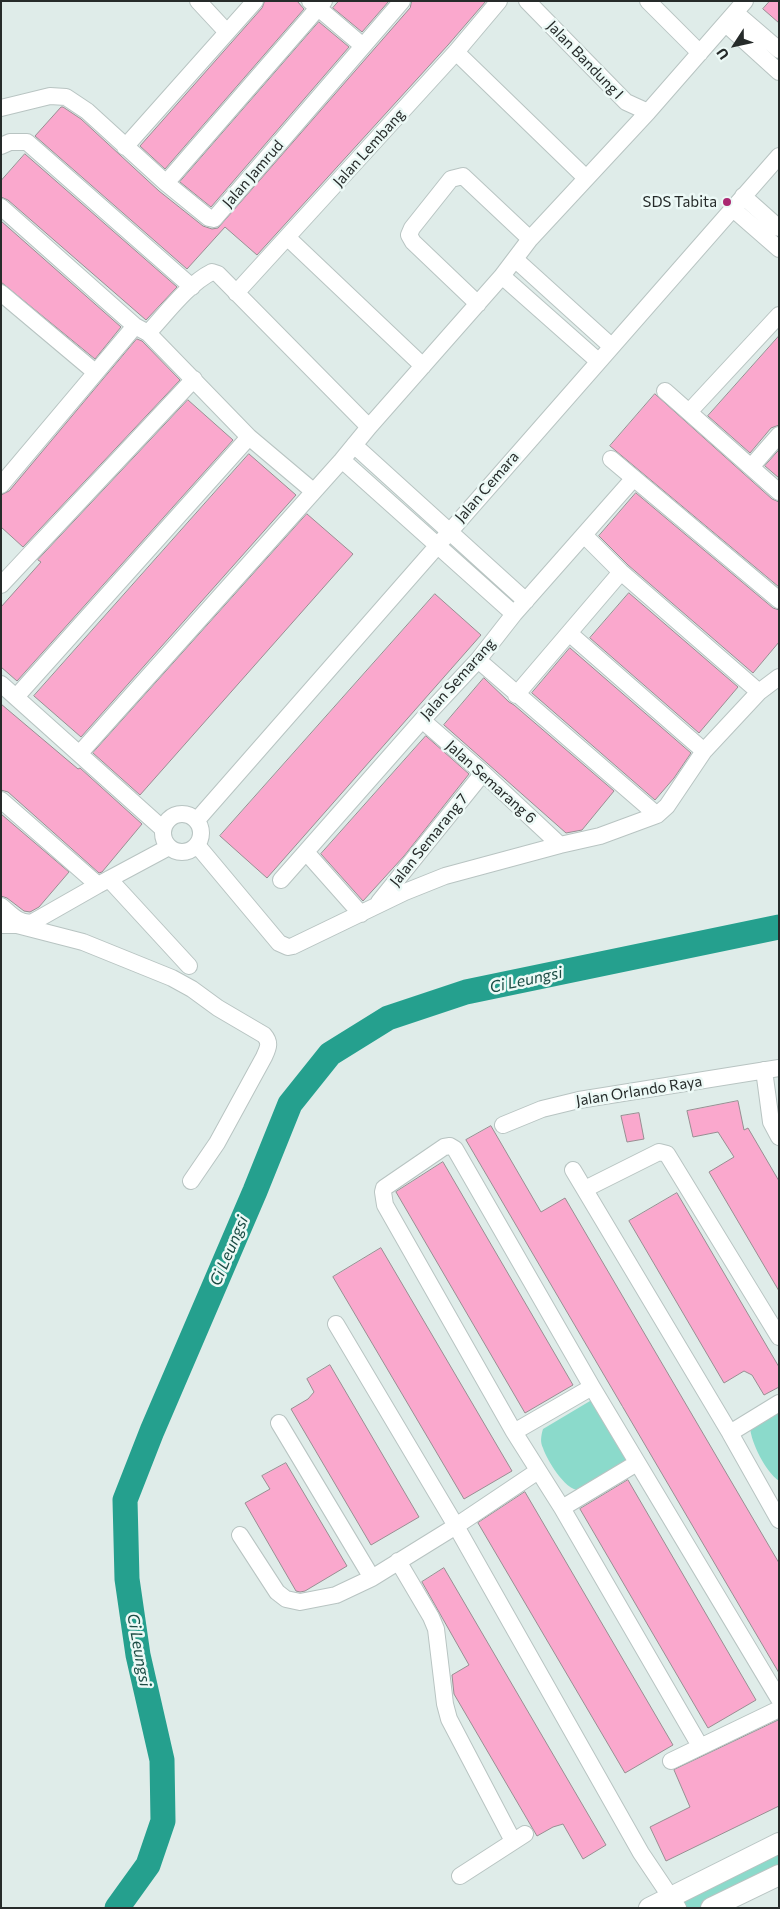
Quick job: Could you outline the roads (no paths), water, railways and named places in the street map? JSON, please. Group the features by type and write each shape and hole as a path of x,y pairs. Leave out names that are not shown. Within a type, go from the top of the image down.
{"street":[{"path":"198,1 224,28"},
{"name":"Jalan Jamrud","path":"1,108 50,96 66,97 87,111 166,183 209,218 216,217 402,1"},
{"name":"Jalan Lembang","path":"236,293 456,52 499,1"},
{"name":"Jalan Bandung I","path":"527,1 626,102 648,112"},
{"path":"648,1 700,53"},
{"path":"125,147 251,3"},
{"path":"166,183 317,3 362,46"},
{"path":"80,753 342,460 516,260 530,239 648,112 736,13"},
{"path":"736,13 779,50"},
{"path":"736,13 779,72"},
{"path":"456,52 586,178"},
{"path":"1,146 10,142 27,142 192,287"},
{"name":"Jalan Cemara","path":"197,820 779,156"},
{"path":"478,304 413,242 410,235 412,228 451,179 463,176 530,239"},
{"path":"738,202 779,228"},
{"path":"738,202 779,249"},
{"path":"1,207 142,330 194,379 249,437 313,491"},
{"path":"288,238 422,366"},
{"path":"516,260 612,346"},
{"path":"1,485 95,372 192,287 212,272 218,274 369,427"},
{"path":"502,276 598,361"},
{"path":"1,293 95,372"},
{"path":"688,412 779,315"},
{"path":"1,585 194,379"},
{"path":"665,391 779,492"},
{"path":"750,467 779,435"},
{"path":"16,696 249,437"},
{"path":"354,446 526,601"},
{"path":"611,459 779,600"},
{"path":"342,460 514,614"},
{"name":"Jalan Semarang","path":"281,880 422,720 478,660 514,614 634,478"},
{"path":"584,535 621,572 759,692"},
{"path":"516,695 621,572"},
{"path":"569,633 704,751"},
{"path":"478,660 516,695 657,815"},
{"path":"196,845 278,943 283,946 293,946 405,892 445,876 600,836 657,815 666,806 704,751 759,692 779,678"},
{"path":"1,684 163,828"},
{"name":"Jalan Semarang 6","path":"422,720 560,845"},
{"name":"Jalan Semarang 7","path":"368,910 483,774"},
{"path":"1,800 103,882 189,966"},
{"path":"176,814 186,814 197,820 201,836 196,845 188,851 178,851 169,847 164,838 163,828 168,820 176,814"},
{"path":"1,906 21,922 33,922 169,847"},
{"path":"306,852 368,910"},
{"path":"1,925 18,926 83,942 181,982 218,1008 264,1035 268,1040 269,1048 218,1143 191,1181"},
{"path":"771,1069 769,1115 779,1137"},
{"name":"Jalan Orlando Raya","path":"503,1124 542,1109 579,1100 771,1069"},
{"path":"700,1746 562,1508 514,1432 385,1205 383,1199 384,1188 444,1147 450,1146 455,1149 592,1387 779,1699"},
{"path":"585,1189 659,1152 667,1154 779,1336"},
{"path":"573,1170 730,1433 774,1500 779,1520"},
{"path":"336,1324 456,1526 641,1853 675,1902"},
{"path":"514,1432 592,1387"},
{"path":"730,1433 779,1403"},
{"path":"279,1423 372,1578"},
{"path":"562,1508 637,1463"},
{"path":"240,1534 277,1592 286,1599 300,1602 325,1598 336,1595 372,1578 456,1526 538,1471"},
{"path":"398,1561 436,1629 445,1704 449,1719 519,1838 460,1876"},
{"path":"671,1761 779,1709"},
{"path":"650,1908 675,1902 779,1843"},
{"path":"711,1908 779,1875"}],"waterway":[{"name":"Ci Leungsi","path":"117,1908 148,1865 163,1821 162,1760 138,1655 127,1579 125,1500 152,1431 255,1191 290,1104 330,1054 388,1018 466,992 779,927"}],"place":[{"name":"SDS Tabita","path":"727,202"}]}
